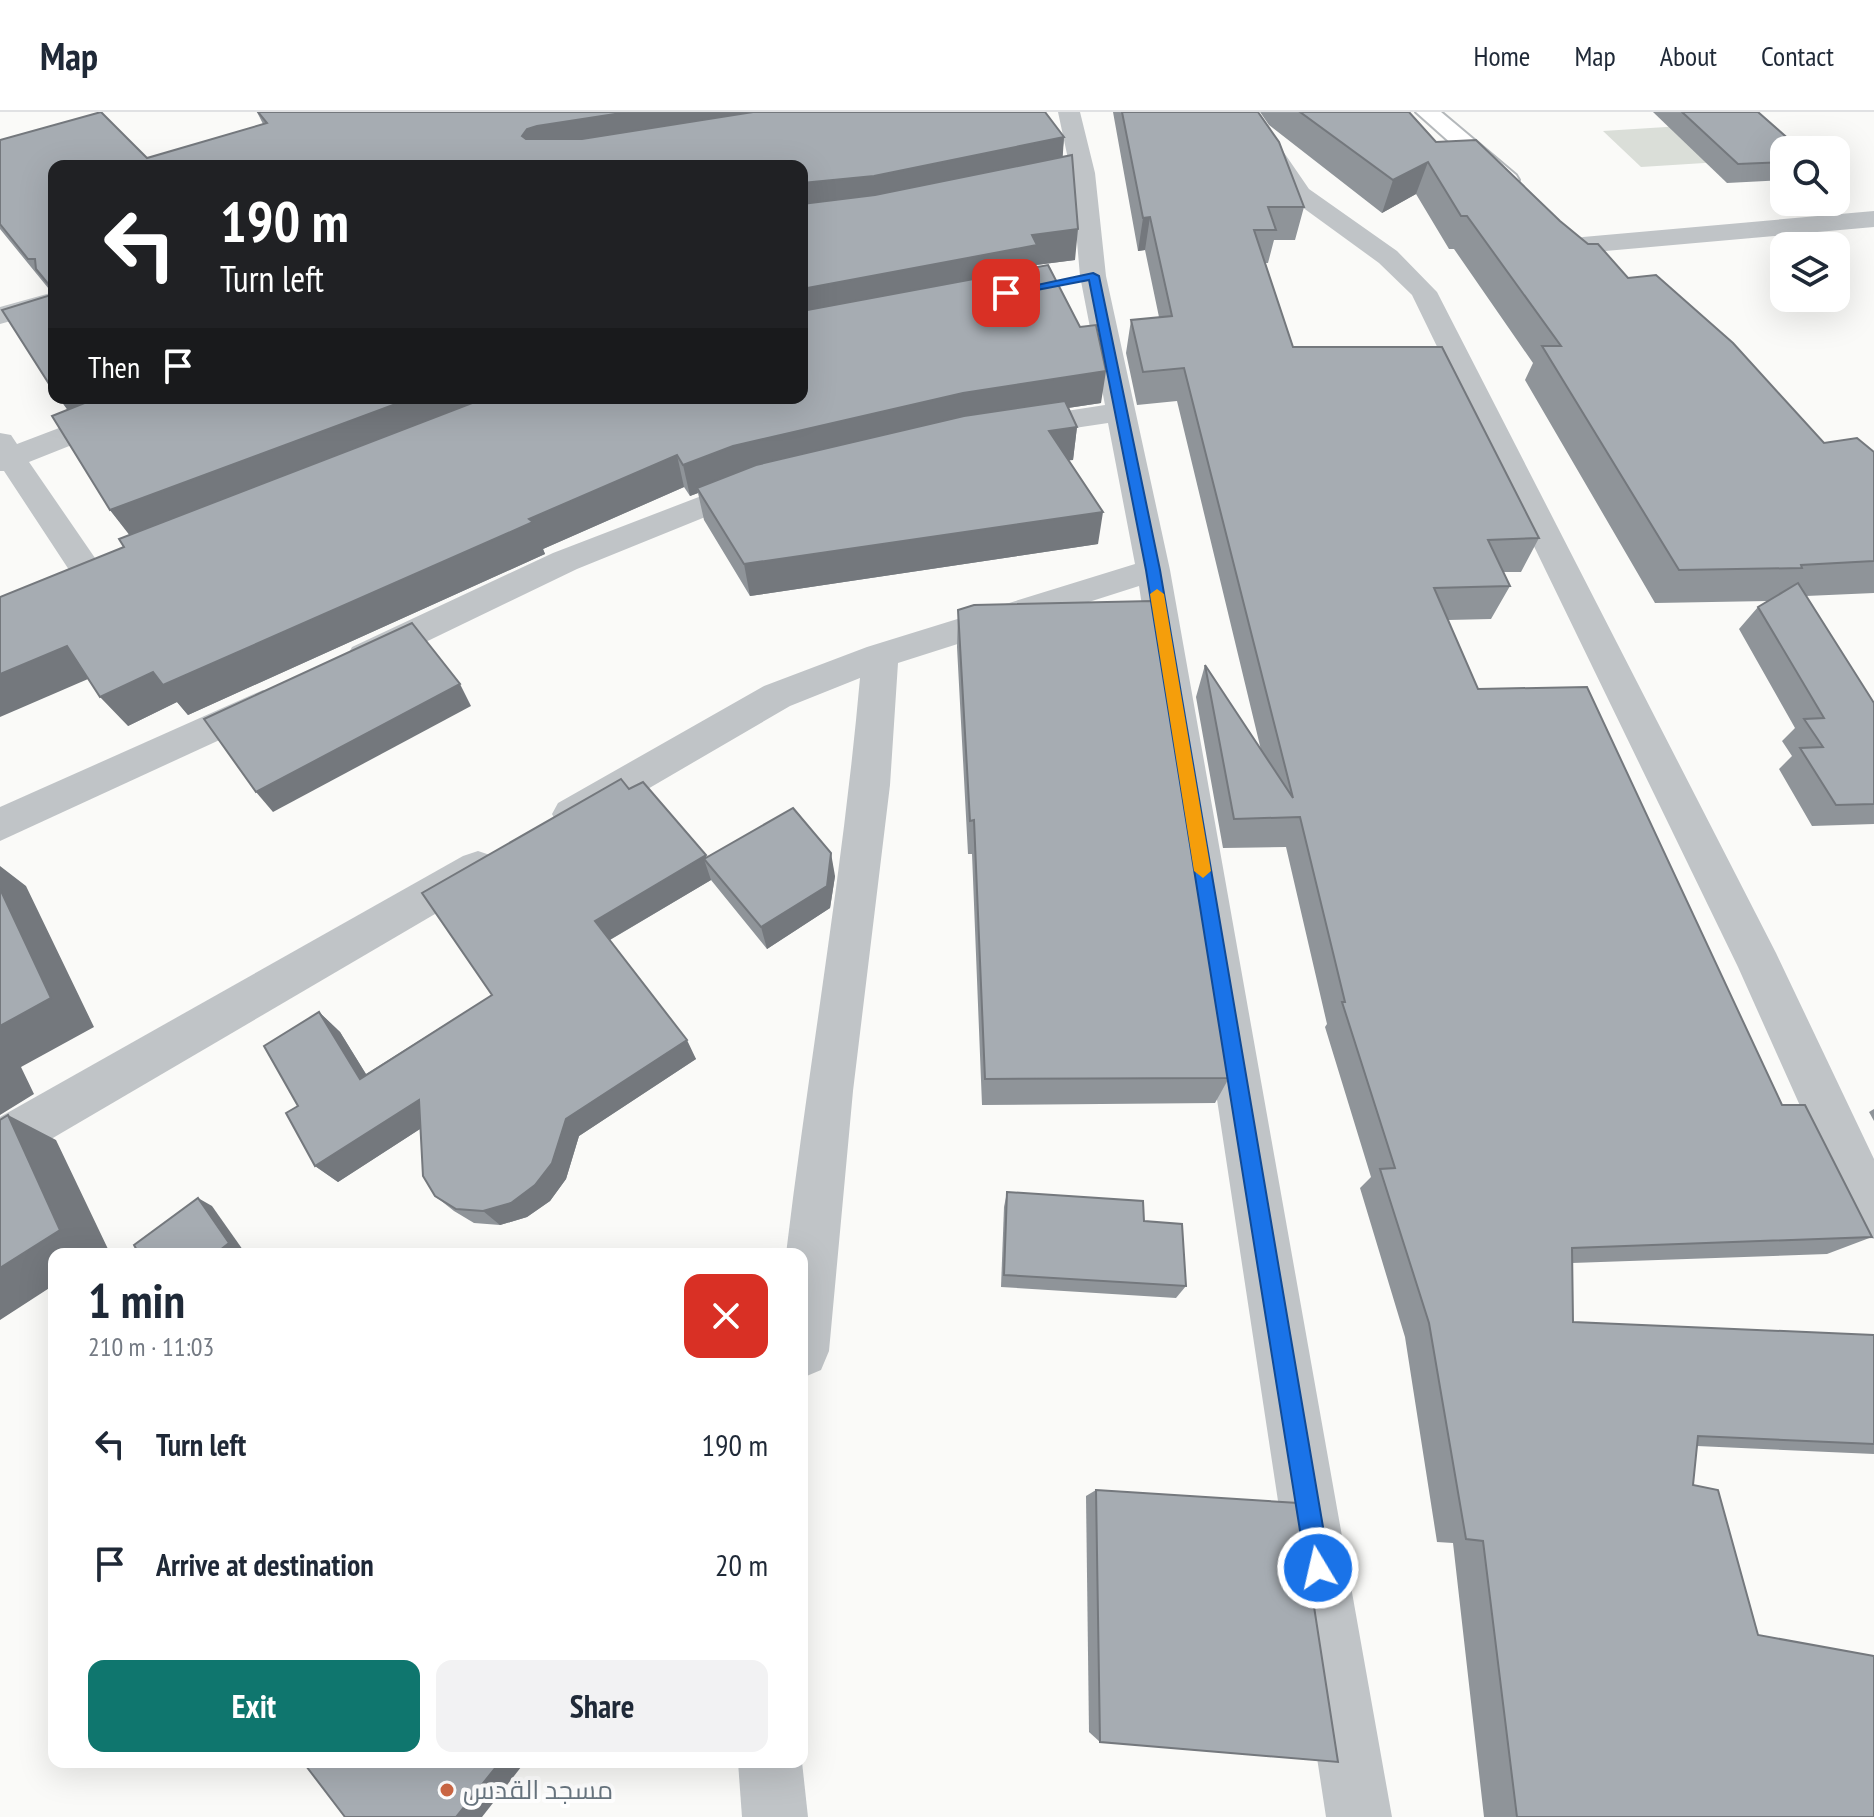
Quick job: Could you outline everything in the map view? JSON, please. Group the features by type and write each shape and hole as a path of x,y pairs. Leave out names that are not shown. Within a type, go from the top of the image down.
{"main road":[{"path":"1427,112 1523,194"},
{"path":"1559,224 1607,265"}],"street":[{"path":"1069,112 1068,176 1078,279 1120,412 1153,570 1359,1817"},
{"path":"1245,112 1300,194 1388,257 1424,292 1760,966 1874,1214"},
{"path":"1583,245 1874,219"},
{"path":"0,316 48,302"},
{"path":"91,574 4,454 148,404"},
{"path":"979,434 1120,412"},
{"path":"334,671 565,561 750,487 781,480"},
{"path":"545,829 777,696 880,656 1153,570"},
{"path":"808,1293 829,1091 870,785 880,656"},
{"path":"0,825 291,691"},
{"path":"0,1143 504,853"},
{"path":"771,1768 775,1817"}],"shaded area":[{"path":"1745,122 1770,145 1770,159 1641,167 1603,131"}],"building":[{"path":"101,112 147,158 267,123 258,112 628,112 537,126 527,129 522,136 526,139 582,139 753,112 1045,112 1064,137 874,176 808,182 808,160 48,160 48,284 36,269 35,259 28,259 0,224 0,140"},
{"path":"1122,112 1258,112 1279,142 1304,207 1268,207 1276,230 1254,230 1293,347 1442,347 1539,538 1488,540 1510,586 1434,588 1478,689 1587,687 1782,1105 1805,1105 1872,1237 1572,1248 1573,1322 1874,1335 1874,1444 1698,1436 1693,1485 1718,1490 1758,1635 1874,1656 1874,1817 1517,1817 1483,1541 1466,1539 1429,1323 1380,1169 1395,1168 1342,1002 1345,1002 1300,817 1234,819 1205,665 1293,798 1184,368 1143,372 1131,320 1172,316 1150,217 1143,218"},
{"path":"1300,112 1409,112 1436,142 1476,140 1560,221 1588,244 1598,244 1628,278 1656,275 1733,343 1824,443 1857,438 1874,452 1874,561 1801,565 1802,568 1679,570 1542,346 1561,346 1467,216 1461,216 1428,162 1393,180"},
{"path":"1682,112 1758,112 1785,136 1770,136 1770,163 1738,164"},
{"path":"1072,155 1078,229 1032,235 1037,245 808,288 808,203 875,195"},
{"path":"1048,265 1080,327 1096,325 1106,371 963,393 733,446 683,465 677,455 163,685 153,672 100,697 67,646 0,674 0,597 124,547 119,539 469,404 808,404 808,310"},
{"path":"48,296 48,382 2,310"},
{"path":"1065,401 1077,427 1049,431 1103,512 744,564 697,488 756,465 964,416"},
{"path":"82,404 396,404 110,510 52,416"},
{"path":"1798,583 1874,703 1874,804 1836,805 1800,748 1823,747 1804,719 1824,718 1758,607"},
{"path":"1152,601 1229,1078 985,1079 974,820 970,821 958,610 974,605"},
{"path":"412,623 460,684 256,792 204,719"},
{"path":"621,779 629,789 643,782 706,855 595,921 687,1040 566,1119 552,1163 535,1185 511,1203 483,1211 456,1209 435,1196 423,1176 419,1100 315,1166 286,1113 298,1106 264,1046 319,1012 360,1079 492,995 422,893"},
{"path":"793,808 831,853 827,886 761,927 704,859"},
{"path":"0,889 51,998 0,1026"},
{"path":"8,1115 60,1230 0,1268 0,1120"},
{"path":"1007,1192 1143,1201 1144,1221 1182,1224 1186,1286 1004,1275"},
{"path":"198,1198 229,1243 223,1248 136,1248 134,1245"},
{"path":"1096,1490 1298,1503 1338,1762 1100,1742"},
{"path":"308,1768 495,1768 456,1817 345,1817"}],"slow traffic":[{"path":"1157,594 1203,871"}],"place":[{"name":"مسجد القدس","path":"447,1790"}],"route":[{"path":"1006,293 1093,276 1153,570 1318,1568"}]}
